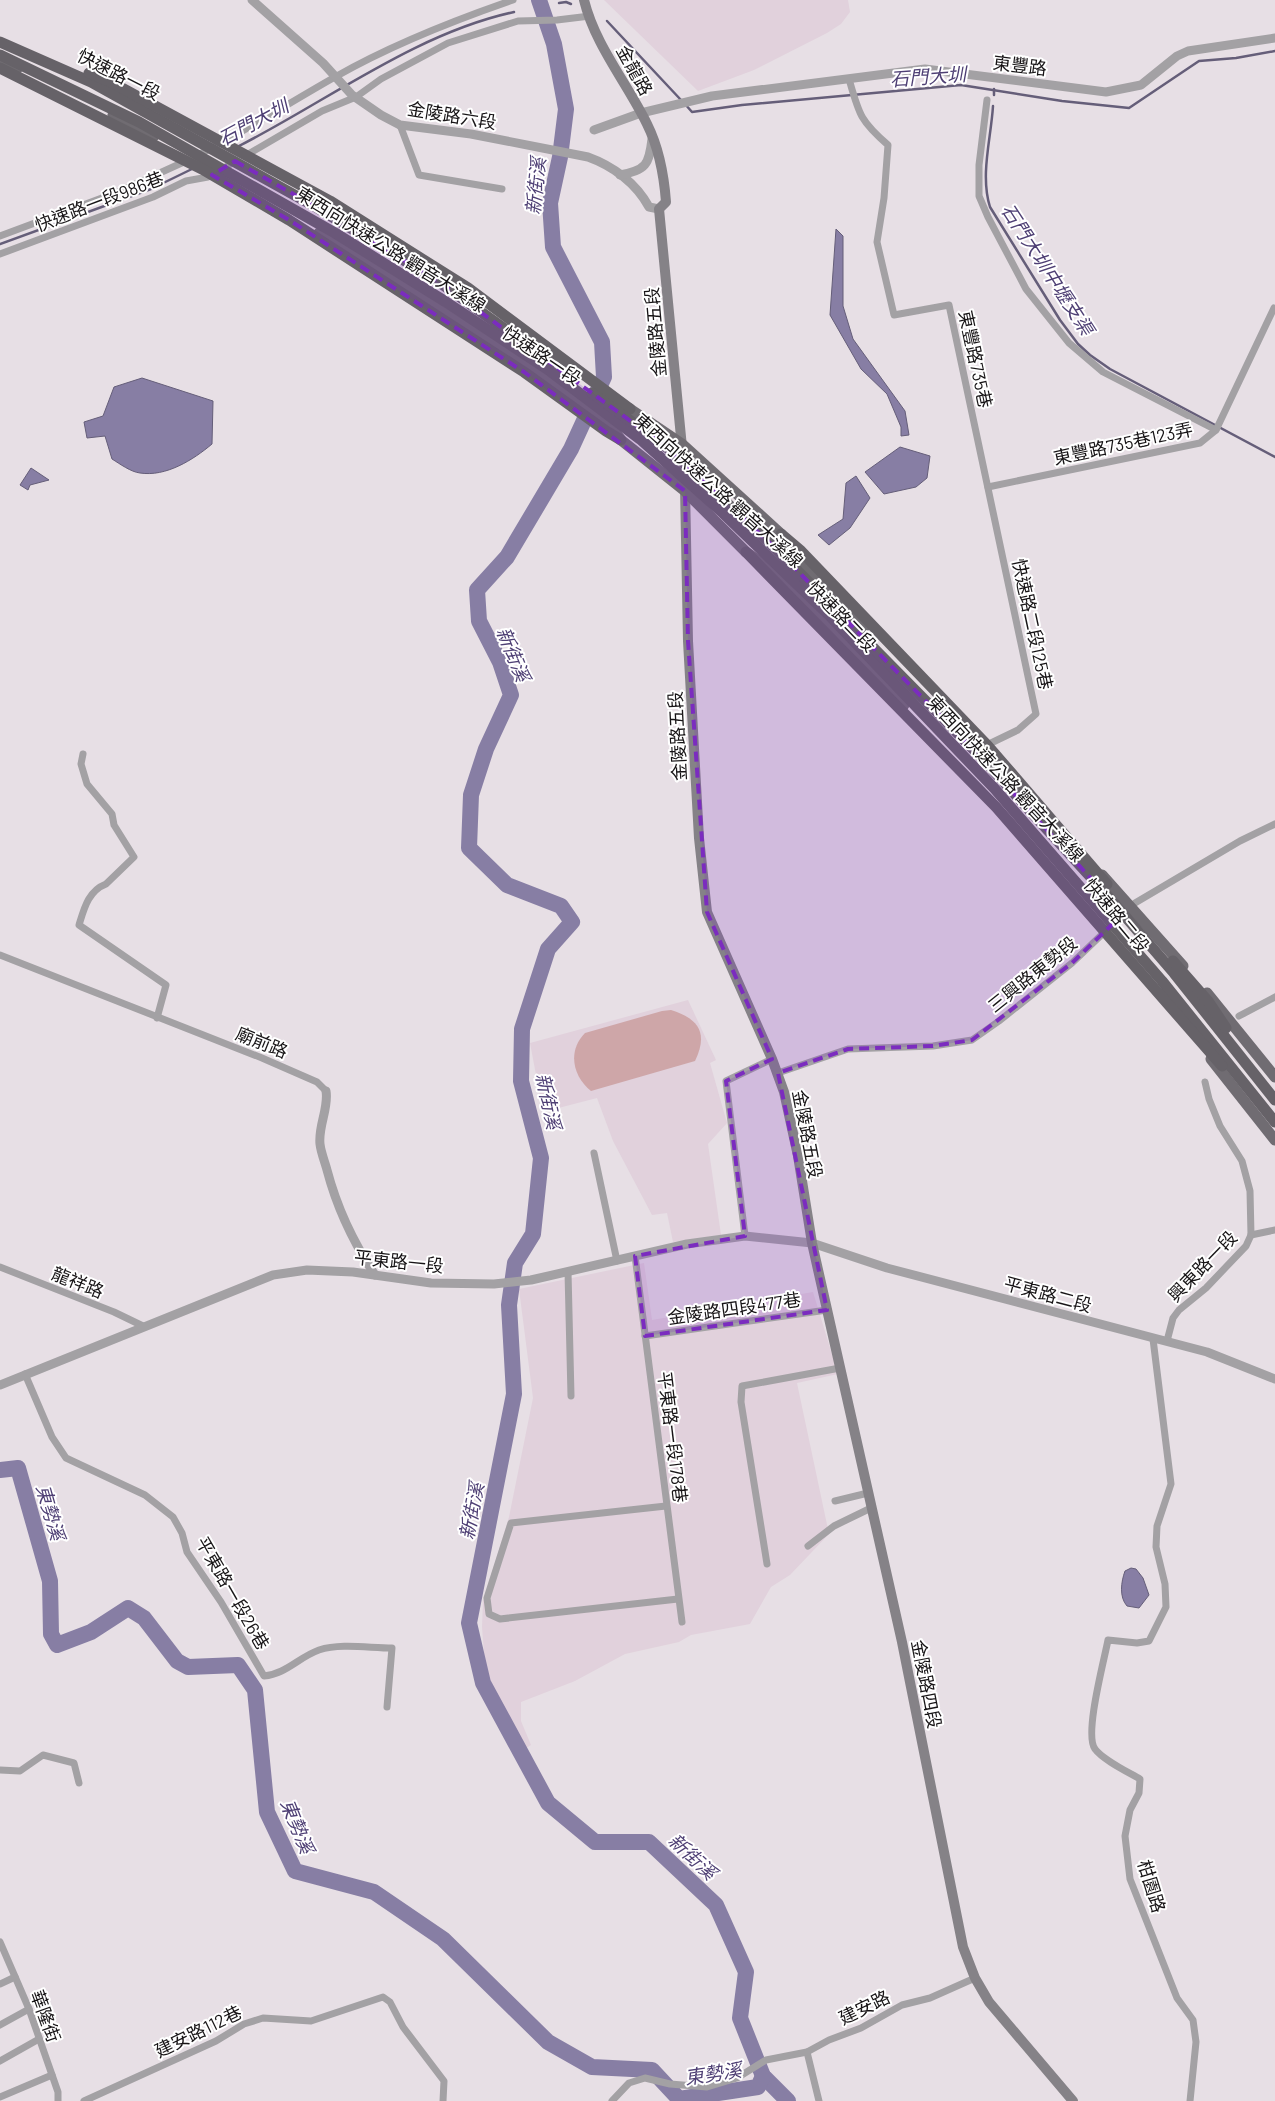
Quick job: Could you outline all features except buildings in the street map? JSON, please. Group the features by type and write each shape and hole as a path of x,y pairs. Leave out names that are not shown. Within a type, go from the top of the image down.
{"highway":[{"path":"0,37 21,43 111,82 330,201 468,288 623,405"},
{"name":"東西向快速公路 觀音大溪線","path":"0,42 92,82 316,207 435,279 669,449 774,547 981,757 1099,886 1174,973 1272,1096"},
{"name":"東西向快速公路 觀音大溪線","path":"0,55 139,122 335,233 550,370 640,440 723,513 828,614 994,788 1162,981 1259,1099 1275,1122"},
{"path":"0,68 202,169 290,220 582,409 621,440"},
{"path":"781,534 801,551 988,746 1208,1002 1272,1096"},
{"path":"746,552 996,807 1227,1072 1259,1099"}],"main road":[{"name":"金龍路","path":"584,0 598,37 641,113 658,155 664,179 666,202 660,209"},
{"name":"快速路一段","path":"0,37 98,80 408,252 592,383"},
{"path":"0,62 111,114 197,158"},
{"name":"快速路一段","path":"197,158 214,172 447,313 535,371 582,409"},
{"name":"金陵路五段","path":"660,209 682,444 685,491 688,640 704,896 707,912 778,1073 784,1092 798,1156 812,1243"},
{"path":"623,405 682,444"},
{"path":"621,440 685,491"},
{"name":"快速路二段","path":"682,444 781,534 799,558 987,750 1131,907 1230,1019 1275,1076"},
{"name":"快速路二段","path":"685,491 746,552 776,573 1007,812 1108,929 1275,1140"},
{"name":"金陵路四段","path":"812,1243 902,1642 963,1947 975,1978 988,2002 1073,2101"}],"street":[{"name":"金陵路六段","path":"252,0 354,96 381,115 400,124 471,134 571,153 607,164 620,174"},
{"name":"快速路一段986巷","path":"0,236 118,192 197,158 337,78 404,43 471,14 513,0"},
{"name":"快速路一段986巷","path":"0,254 153,197 186,181 214,172 322,111 354,96 433,49 489,28 518,21 557,20 590,16"},
{"name":"東豐路","path":"641,113 712,96 925,69 1106,92 1141,84 1177,56 1188,51 1275,38"},
{"name":"東豐路735巷","path":"849,79 859,114 870,130 888,146 884,198 877,242 894,315 949,305 988,487"},
{"path":"987,100 979,165 979,196 1026,289 1069,343 1103,372 1216,430"},
{"path":"594,130 641,113"},
{"path":"400,124 419,175 502,189"},
{"path":"620,174 634,172 643,168 650,158 652,139"},
{"path":"620,174 640,192 649,207 660,209"},
{"name":"東豐路735巷123弄","path":"988,487 1200,443 1216,430 1274,308"},
{"name":"快速路二段125巷","path":"988,487 1036,714 1018,730 991,743"},
{"path":"83,754 81,764 87,784 112,814 114,825 134,857 106,884 88,898 79,925 166,985 157,1018"},
{"name":"三興路東勢段","path":"778,1073 848,1049 933,1046 972,1040 1000,1021 1072,963 1131,907 1158,888 1240,841 1275,824"},
{"name":"廟前路","path":"0,955 317,1082 326,1091 327,1100 320,1143 333,1192 348,1230 375,1275"},
{"path":"1239,1016 1275,997"},
{"path":"745,1236 726,1081 772,1059"},
{"path":"1205,1082 1209,1099 1220,1126 1242,1161 1250,1191 1251,1235"},
{"path":"594,1153 617,1261"},
{"name":"興東路一段","path":"1168,1341 1173,1318 1179,1310 1206,1288 1246,1246 1251,1235 1275,1230"},
{"name":"平東路一段","path":"0,1385 273,1275 307,1270 353,1272 431,1283 494,1284 531,1280 687,1244 745,1236 812,1243"},
{"name":"平東路二段","path":"812,1243 887,1268 1207,1352 1275,1378"},
{"name":"平東路一段178巷","path":"636,1256 682,1622"},
{"name":"龍祥路","path":"0,1267 114,1312 143,1326"},
{"path":"568,1272 571,1396"},
{"name":"金陵路四段477巷","path":"645,1336 827,1310"},
{"name":"柑園路","path":"1153,1339 1171,1484 1157,1526 1156,1540 1165,1584 1166,1607 1149,1641 1137,1643 1108,1640 1098,1692 1094,1700 1091,1736 1094,1748 1099,1754 1140,1779 1139,1792 1130,1810 1125,1836 1130,1879 1177,1998 1193,2020 1196,2042 1190,2101"},
{"path":"767,1564 741,1402 742,1386 840,1368"},
{"name":"平東路一段26巷","path":"25,1374 52,1437 66,1458 145,1495 173,1517 182,1533 187,1552 221,1602 264,1676 277,1675 318,1650 334,1647 392,1648 388,1707"},
{"path":"835,1501 868,1493"},
{"path":"666,1506 511,1523 487,1598 489,1614 500,1619 678,1599"},
{"path":"808,1546 834,1526 871,1508"},
{"path":"0,1770 20,1771 43,1755 74,1762 79,1783"},
{"name":"華隆街","path":"0,1942 30,2009 58,2092 58,2101"},
{"path":"0,1984 15,1976"},
{"name":"建安路","path":"612,2101 629,2082 645,2078 670,2084 707,2087 736,2078 766,2060 807,2052 829,2040 861,2028 902,2005 930,1998 975,1978"},
{"name":"建安路112巷","path":"84,2101 216,2041 244,2024 263,2018 311,2021 383,1997 390,2002 403,2027 444,2081 443,2101"},
{"path":"0,2025 30,2009"},
{"path":"0,2060 39,2039"},
{"path":"807,2052 820,2101"},
{"path":"0,2098 52,2075"}],"highlighted area":[{"path":"235,161 316,207 435,279 669,449 774,547 981,757 1123,914 1072,963 972,1040 933,1046 848,1049 778,1073 827,1310 645,1336 635,1256 745,1236 726,1081 772,1059 707,912 688,641 685,491 524,372 289,220 212,175"}],"shaded area":[{"path":"604,0 848,0 850,12 841,24 827,33 754,70 698,91"},
{"path":"836,229 843,236 843,306 853,339 905,411 909,435 901,436 901,427 887,394 861,369 830,315"},
{"path":"142,378 213,401 212,444 179,466 150,474 133,471 112,459 105,436 87,438 84,422 103,416 114,387"},
{"path":"900,447 930,456 927,478 916,487 884,494 865,472"},
{"path":"31,468 49,480 30,485 28,490 20,485"},
{"path":"856,476 870,498 850,528 829,545 818,535 843,519 846,483"},
{"path":"688,1000 716,1060 710,1063 727,1123 708,1144 721,1235 673,1242 667,1213 652,1215 613,1141 597,1098 543,1112 530,1043"},
{"path":"671,1010 689,1018 699,1029 701,1043 695,1061 591,1091 580,1079 574,1064 574,1056 579,1040 585,1033"},
{"path":"644,1263 652,1320 813,1292 838,1374 797,1383 829,1534 790,1575 771,1587 750,1624 691,1635 679,1642 625,1654 575,1681 521,1702 521,1721 531,1745 523,1750 490,1689 485,1666 482,1627 483,1601 509,1517 533,1398 519,1289"},
{"path":"1131,1568 1136,1569 1143,1578 1149,1595 1139,1608 1127,1606 1122,1594 1122,1580 1125,1571"}],"waterway":[{"name":"新街溪","path":"539,0 554,44 566,109 560,157 550,203 553,247 602,342 604,377 571,449 507,557 477,590 479,621 500,662 511,695 486,749 471,795 469,848 507,885 561,906 572,922 548,949 522,1029 521,1081 541,1158 533,1234 515,1263 509,1305 514,1394 469,1623 483,1683 548,1803 595,1842 649,1842 716,1905 746,1972 740,2018 763,2076 788,2101"},
{"name":"石門大圳","path":"559,3 566,2 571,4"},
{"name":"石門大圳","path":"237,147 407,52 478,22 514,12"},
{"name":"石門大圳","path":"607,21 681,100"},
{"name":"石門大圳","path":"685,104 692,112 742,105 961,85 1062,101 1129,108 1199,61 1236,58 1275,51"},
{"name":"石門大圳","path":"994,89 994,95"},
{"name":"石門大圳中壢支渠","path":"993,106 986,170 987,195 990,207 1060,320 1078,344 1110,369 1275,457"},
{"name":"石門大圳","path":"0,244 151,189 194,168"},
{"name":"東勢溪","path":"0,1470 18,1468 50,1581 51,1634 57,1645 91,1632 128,1608 144,1618 177,1661 188,1667 238,1665 255,1690 267,1812 295,1871 374,1892 443,1939 548,2042 592,2067 652,2070 679,2099 758,2087 763,2076"}]}
